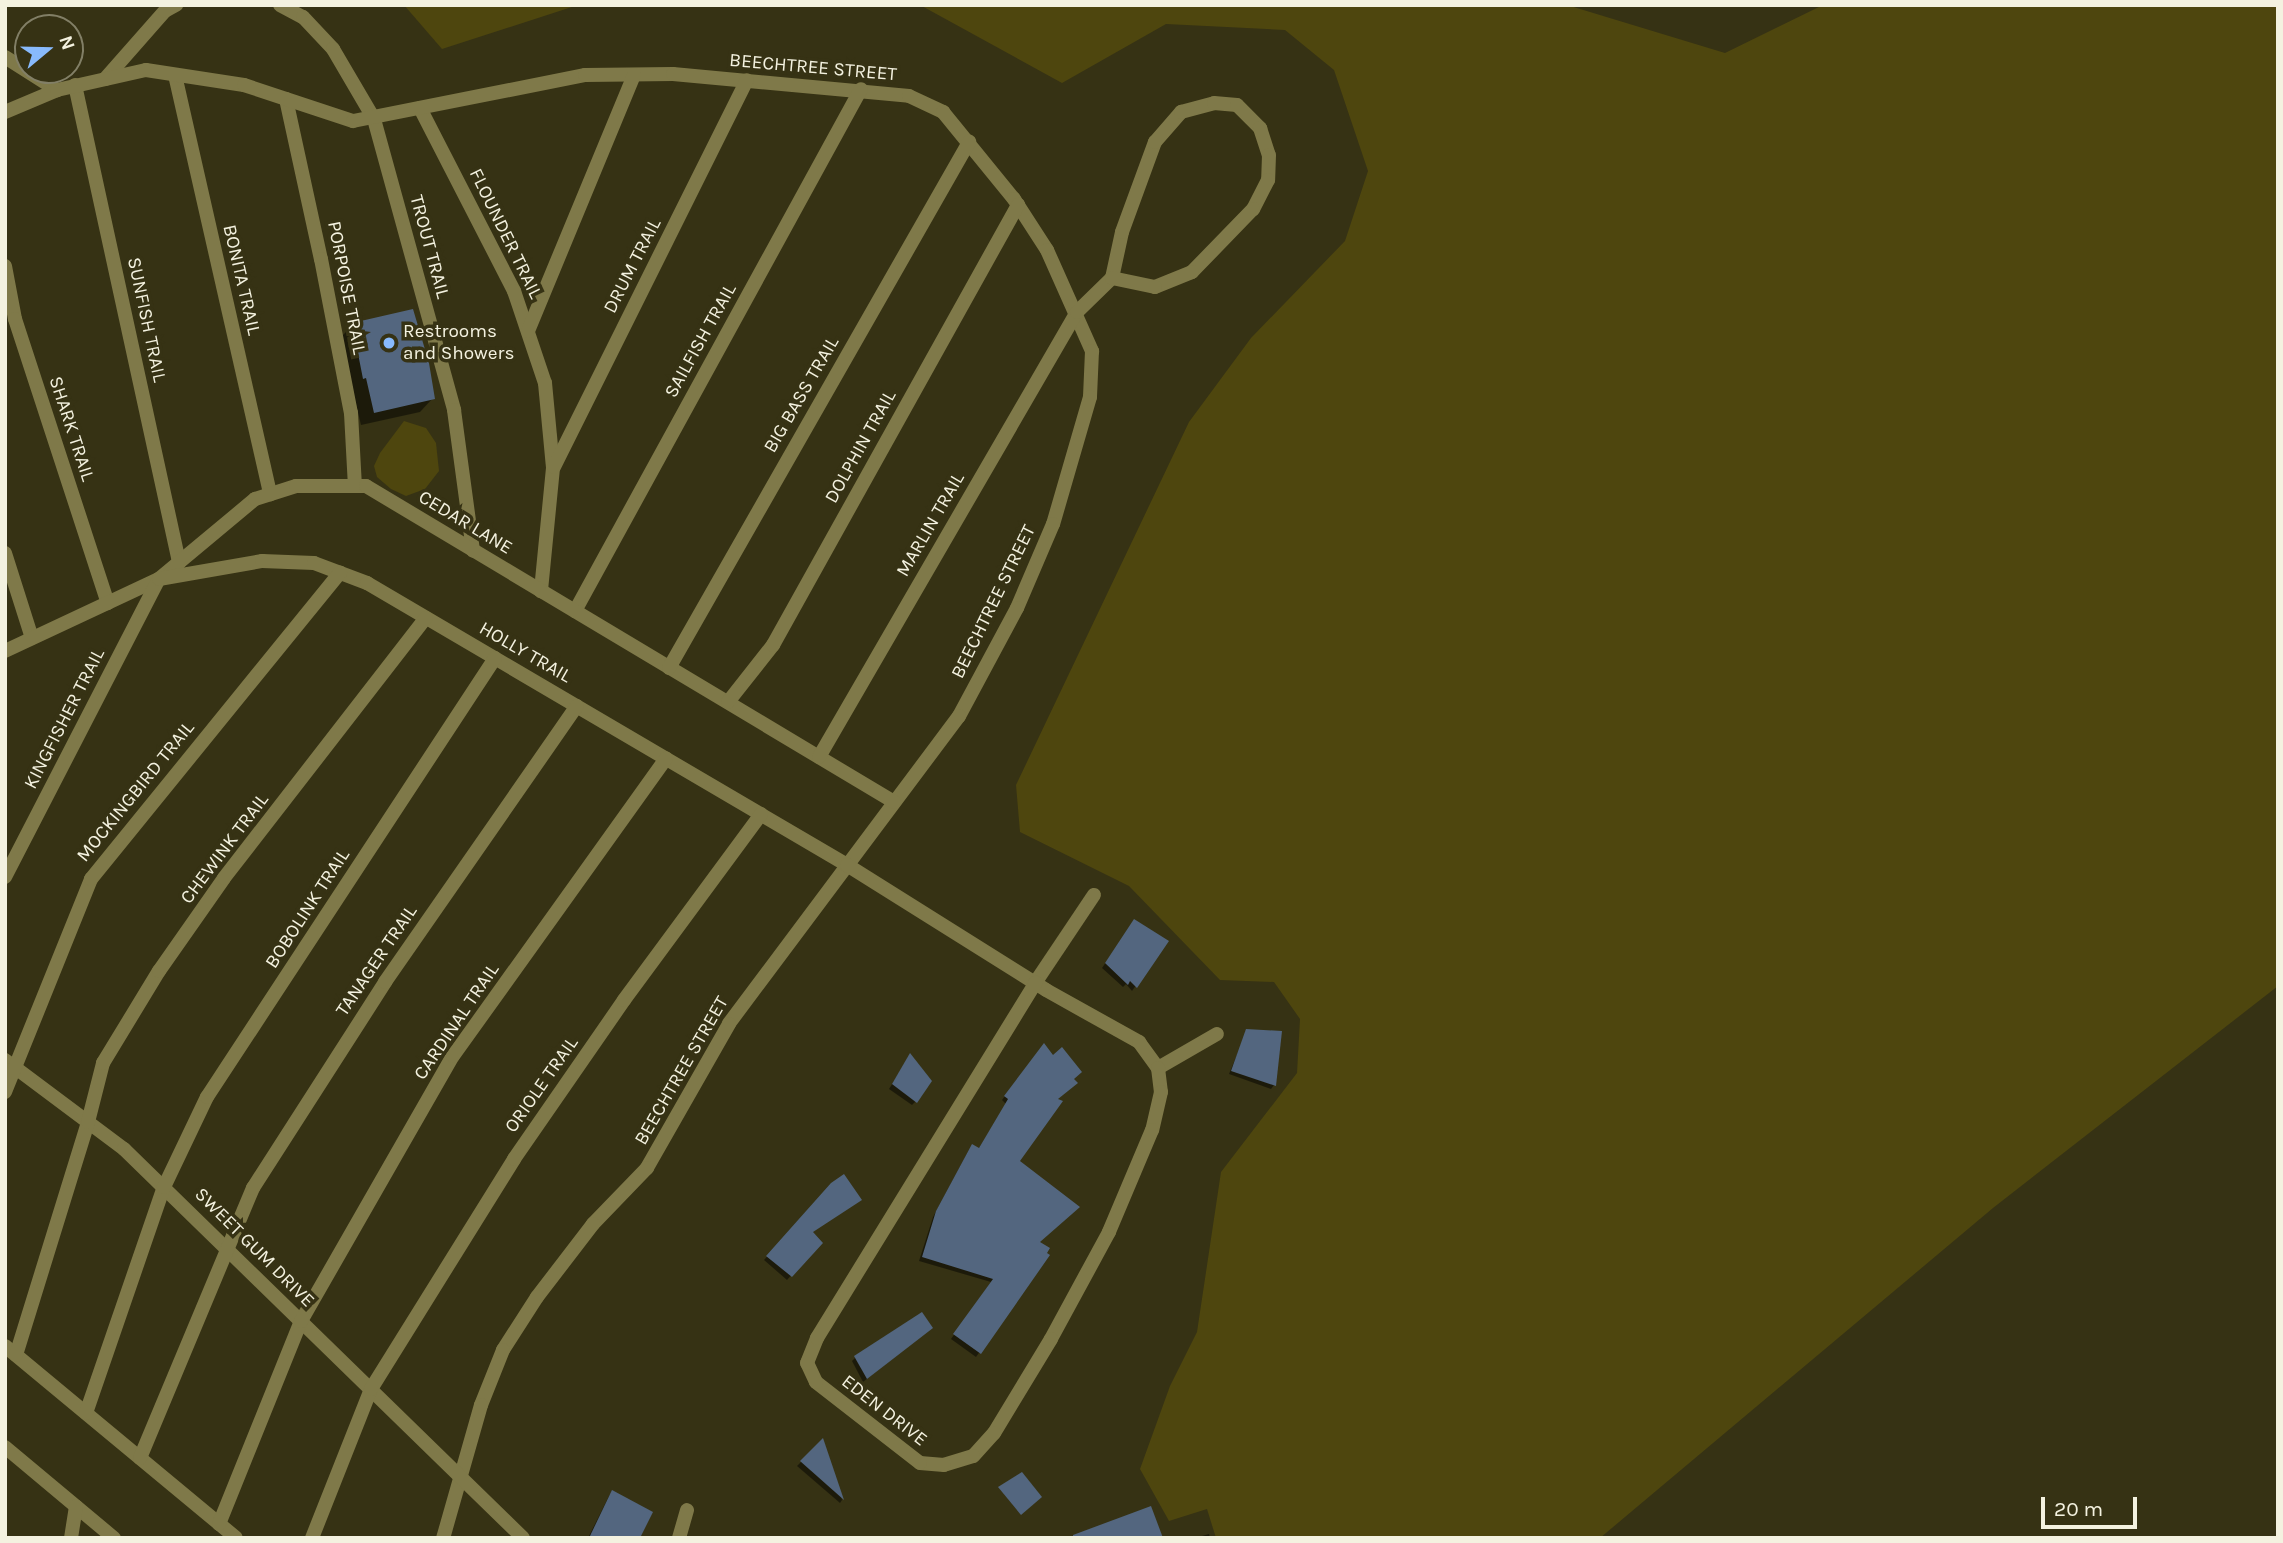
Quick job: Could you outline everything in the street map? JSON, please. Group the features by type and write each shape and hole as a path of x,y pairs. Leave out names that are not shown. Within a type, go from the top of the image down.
{"street":[{"path":"105,79 165,11 176,5"},
{"name":"TROUT TRAIL","path":"280,5 303,17 332,50 374,119 454,410 473,551"},
{"path":"5,57 57,90"},
{"name":"BEECHTREE STREET","path":"5,113 57,90 146,70 244,85 353,121 374,119 585,75 747,80 861,89 909,96 943,112 1018,205 1047,250 1077,312 1092,351 1090,397 1053,524 1017,608 959,716 729,1024 647,1168 593,1224 537,1297 503,1350 481,1405 443,1538"},
{"name":"BONITA TRAIL","path":"175,75 270,494"},
{"path":"528,331 634,75"},
{"name":"DRUM TRAIL","path":"553,468 747,80"},
{"name":"SUNFISH TRAIL","path":"75,85 178,563"},
{"name":"SAILFISH TRAIL","path":"575,611 861,89"},
{"name":"PORPOISE TRAIL","path":"285,99 321,259 351,413 355,486"},
{"path":"1214,103 1237,105 1260,128 1269,155 1268,180 1253,209 1192,272 1155,287 1112,278 1122,232 1155,142 1181,112 1214,103"},
{"name":"FLOUNDER TRAIL","path":"421,108 514,291 545,383 553,468 541,591"},
{"name":"BIG BASS TRAIL","path":"669,668 969,142"},
{"name":"DOLPHIN TRAIL","path":"728,702 772,645 1018,205"},
{"name":"SHARK TRAIL","path":"5,266 15,319 108,603"},
{"name":"MARLIN TRAIL","path":"819,757 1077,312 1112,278"},
{"name":"CEDAR LANE","path":"5,651 159,579 256,499 296,486 366,486 894,802"},
{"path":"5,553 32,638"},
{"name":"HOLLY TRAIL","path":"159,579 262,561 314,563 366,583 847,865"},
{"name":"MOCKINGBIRD TRAIL","path":"5,1092 10,1063 91,879 340,573"},
{"name":"KINGFISHER TRAIL","path":"5,877 159,579"},
{"name":"CHEWINK TRAIL","path":"11,1350 88,1122 103,1063 159,971 224,878 426,618"},
{"name":"BOBOLINK TRAIL","path":"86,1413 164,1187 207,1097 495,658"},
{"name":"TANAGER TRAIL","path":"140,1458 253,1188 385,982 577,706"},
{"name":"CARDINAL TRAIL","path":"219,1524 301,1321 453,1056 666,758"},
{"name":"ORIOLE TRAIL","path":"312,1538 371,1389 514,1159 624,1000 761,814"},
{"path":"847,865 1035,983 1139,1042 1158,1068 1217,1034"},
{"path":"1035,983 1094,895"},
{"name":"EDEN DRIVE","path":"1035,983 817,1338 807,1363 816,1382 920,1463 943,1465 973,1456 994,1433 1044,1351 1109,1232 1152,1130 1161,1092 1158,1068"},
{"name":"SWEET GUM DRIVE","path":"10,1063 124,1149 523,1538"},
{"path":"11,1350 236,1538"},
{"path":"5,1447 114,1538"},
{"path":"71,1538 76,1506"},
{"path":"679,1538 687,1510"}],"shaded area":[{"path":"404,5 578,5 442,49"},
{"path":"920,5 1567,5 1725,53 1823,5 2278,5 2278,986 1993,1208 1600,1538 1216,1538 1207,1509 1169,1521 1140,1469 1170,1386 1197,1332 1221,1172 1297,1073 1300,1019 1274,982 1220,980 1129,886 1020,832 1016,785 1189,422 1251,338 1345,241 1368,171 1334,70 1285,30 1166,24 1062,83"},
{"path":"404,421 426,428 436,443 439,471 425,489 406,496 391,489 377,477 374,466 380,453"}],"building":[{"name":"Restrooms and Showers","path":"413,309 429,363 435,399 374,413 366,378 363,379 352,323"},
{"path":"1134,919 1169,941 1137,988 1130,981 1128,985 1105,963"},
{"path":"1246,1029 1282,1031 1276,1086 1231,1071"},
{"path":"1044,1043 1053,1055 1062,1047 1082,1072 1074,1079 1078,1083 1058,1099 1063,1101 1020,1161 1080,1207 1040,1242 1050,1248 1047,1253 1050,1255 981,1354 953,1334 993,1279 922,1257 936,1211 972,1144 979,1148 1008,1099 1004,1096"},
{"path":"910,1053 932,1081 917,1103 892,1084"},
{"path":"844,1174 862,1200 813,1232 823,1243 792,1277 766,1256 831,1183"},
{"path":"922,1312 933,1328 867,1379 854,1356"},
{"path":"823,1438 844,1500 800,1461"},
{"path":"1022,1472 1042,1497 1021,1515 998,1487"},
{"path":"612,1490 653,1512 640,1538 589,1538"},
{"path":"1151,1506 1163,1538 1073,1538 1073,1535"}],"place":[{"name":"Restrooms and Showers","path":"389,343"}]}
